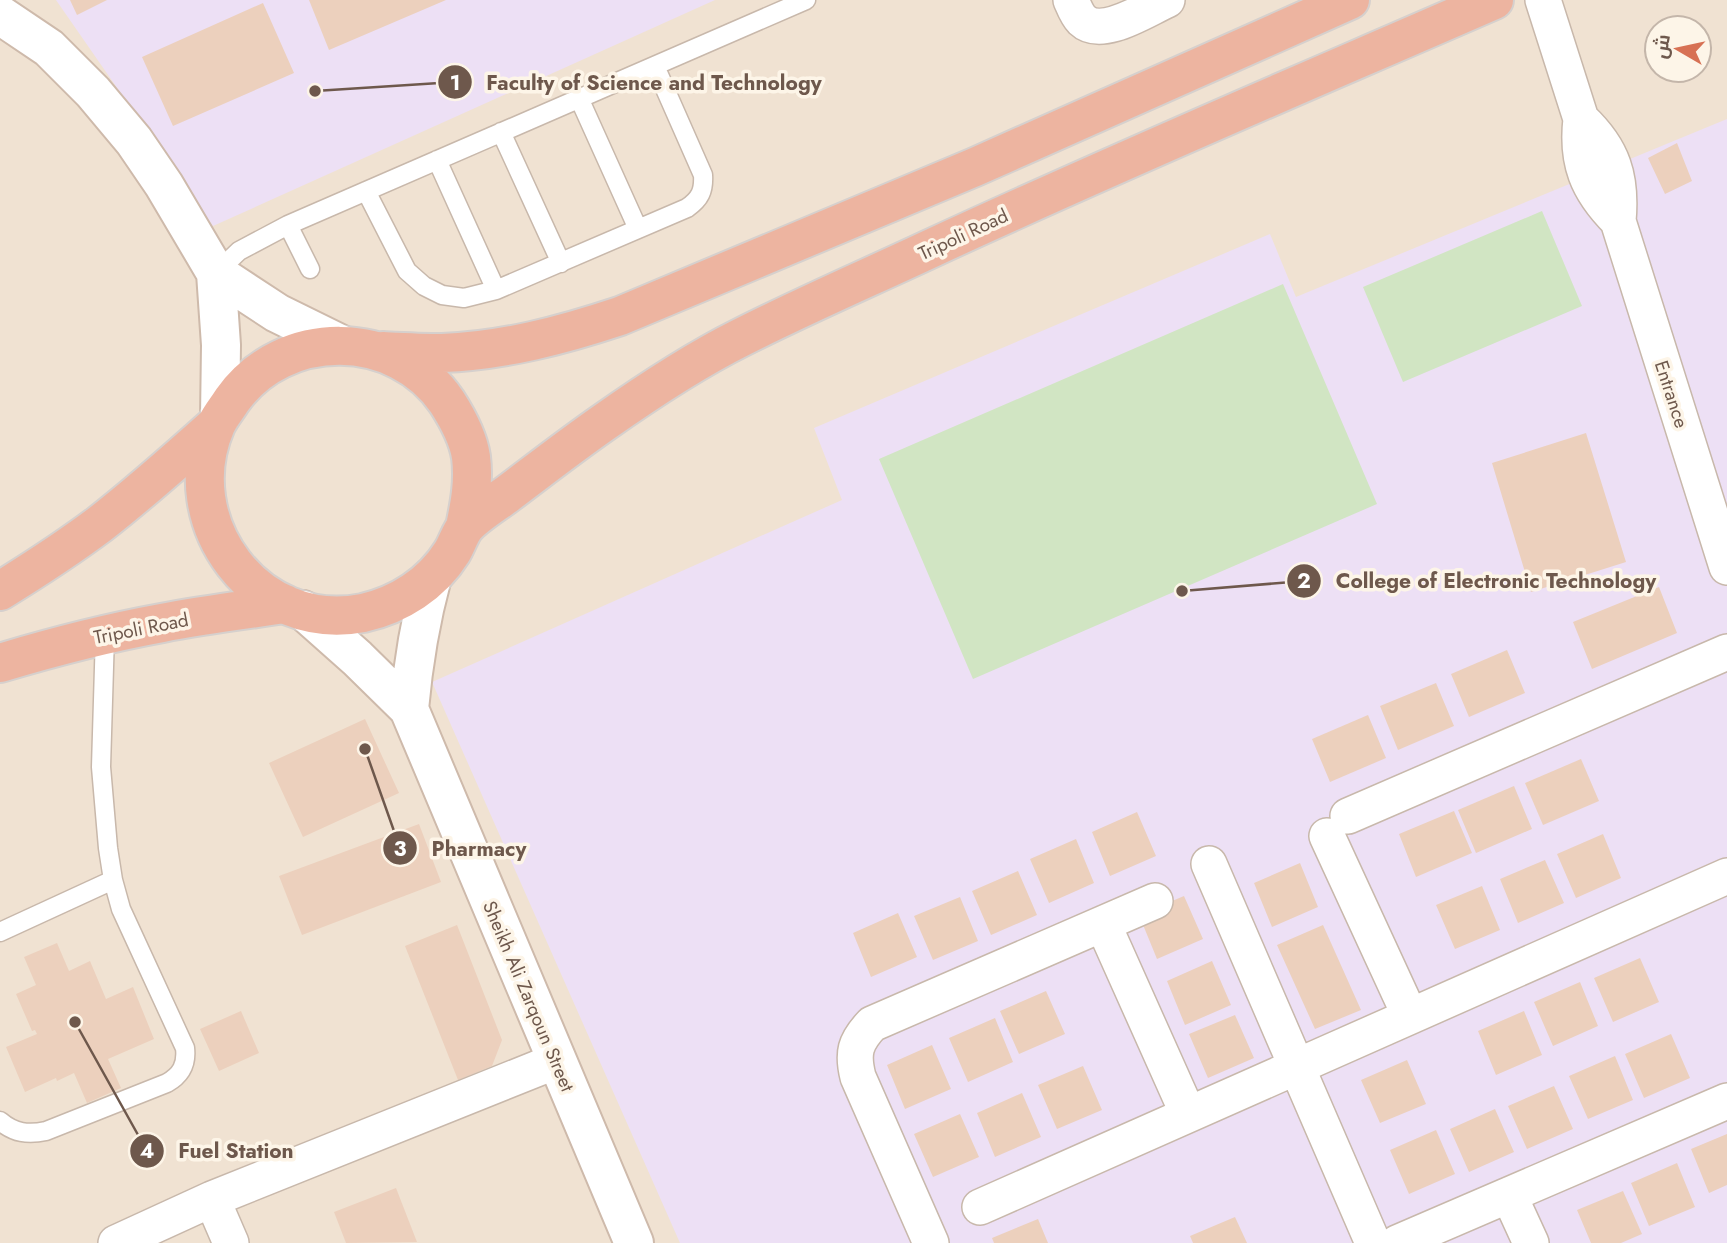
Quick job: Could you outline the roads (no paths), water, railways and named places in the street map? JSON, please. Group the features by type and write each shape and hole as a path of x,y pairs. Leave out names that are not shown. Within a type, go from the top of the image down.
{"highway":[{"path":"0,591 100,524 150,484 218,421 242,387 270,364 305,349 360,348 443,353 509,345 571,332 620,316 975,167 1350,0"},
{"name":"Tripoli Road","path":"465,527 609,418 664,381 737,339 1037,199 1494,0"},
{"path":"218,421 207,451 204,477 206,503 213,529 225,553 242,574 262,591 294,607 330,615 358,614 386,607 411,594 432,577 452,554 465,527 472,491 471,455 459,420 439,390 411,366 360,348"},
{"name":"Tripoli Road","path":"0,663 51,648 163,623 294,607"}],"main road":[{"path":"0,15 49,48 93,92 134,141 164,185 216,273 277,313 360,348"},
{"path":"216,273 221,345 218,421"},
{"name":"Sheikh Ali Zarqoun Street","path":"409,709 416,642 432,577"},
{"name":"Sheikh Ali Zarqoun Street","path":"294,607 358,658 409,709 634,1243"}],"street":[{"path":"1071,0 1082,21 1102,27 1167,0"},
{"name":"Entrance","path":"1543,0 1581,119 1579,138 1586,177 1604,208 1618,221 1727,567"},
{"path":"1410,1016 1338,827 1727,652"},
{"path":"1209,864 1373,1243"},
{"path":"980,1207 1727,876"},
{"path":"931,1243 858,1077 856,1048 862,1035 872,1024 1155,901"},
{"path":"1103,924 1188,1114"},
{"path":"116,1243 212,1199 556,1061"},
{"path":"1397,1243 1727,1101"},
{"path":"1509,1195 1531,1243"},
{"path":"212,1199 231,1243"}],"lane":[{"path":"216,273 239,251 288,225 806,0"},
{"path":"366,191 407,271 424,286 442,295 464,298 496,290 561,263 687,208 701,195 703,175 655,66"},
{"path":"579,98 638,229"},
{"path":"501,132 561,263"},
{"path":"437,160 496,290"},
{"path":"288,225 310,269"},
{"path":"0,1121 19,1132 33,1134 46,1131 167,1083 181,1072 186,1056 186,1048 121,909 113,880 101,766 105,635"},
{"path":"0,932 113,880"}],"place":[{"name":"Faculty of Science and Technology","path":"315,91"},
{"name":"College of Electronic Technology","path":"1182,591"},
{"name":"Pharmacy","path":"365,749"},
{"name":"Fuel Station","path":"75,1022"}]}
